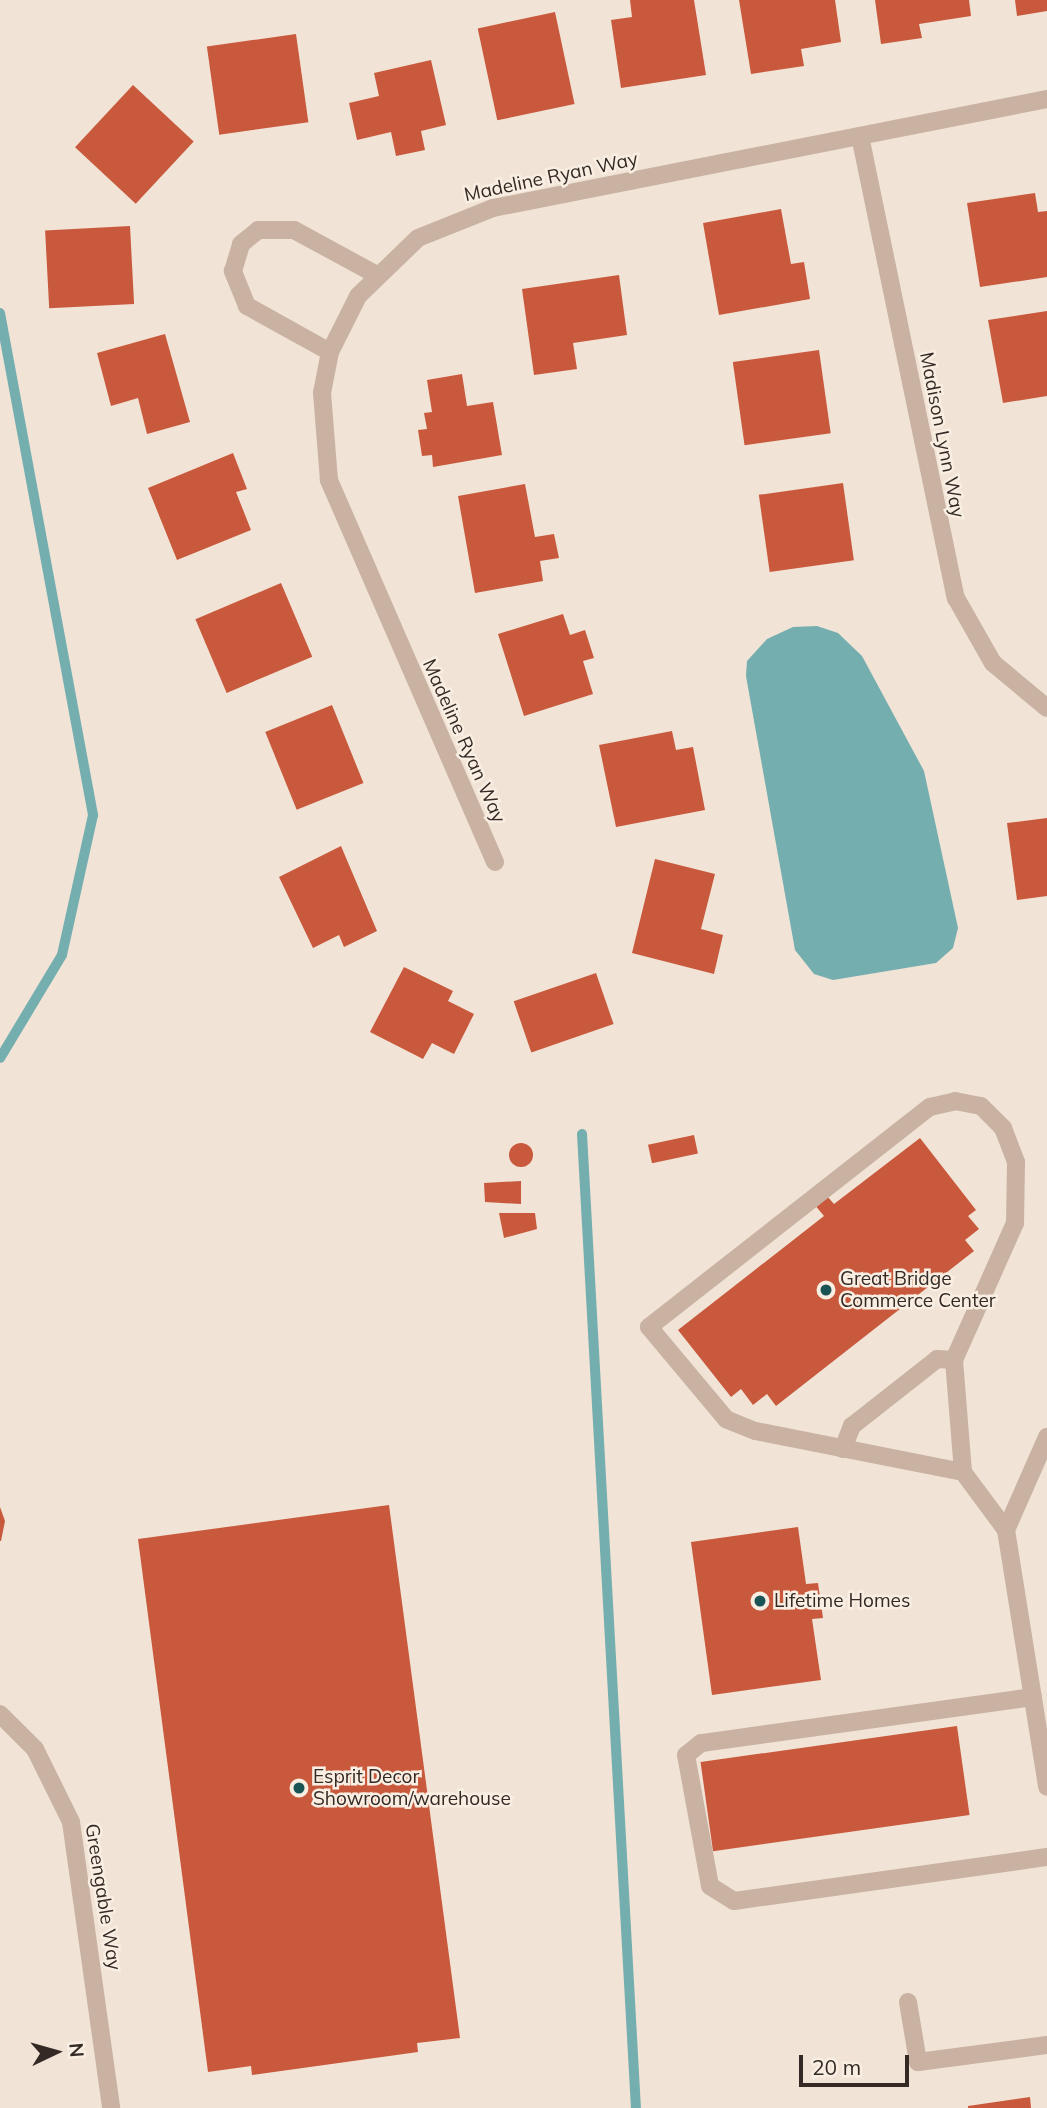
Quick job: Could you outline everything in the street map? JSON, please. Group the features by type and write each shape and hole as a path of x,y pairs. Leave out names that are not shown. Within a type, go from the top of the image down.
{"street":[{"name":"Madeline Ryan Way","path":"495,862 329,480 322,426 330,352 375,274 418,238 492,208 1047,99"},
{"name":"Madison Lynn Way","path":"860,136 956,598 993,663 1047,708"},
{"path":"330,352 247,306 233,271 241,244 258,230 294,230 375,274"},
{"path":"963,1472 843,1449 726,1419 649,1327 930,1107 955,1101 981,1106 1003,1128 1018,1189 1015,1223 954,1360 963,1472 1006,1530 1044,1751 1047,1787"},
{"path":"843,1449 852,1426 937,1359 954,1360"},
{"path":"1006,1530 1047,1437"},
{"path":"1033,1697 701,1743 686,1755 710,1886 734,1901 1047,1857"},
{"name":"Greengable Way","path":"0,1714 36,1749 71,1822 111,2108"},
{"path":"908,2002 918,2062 1047,2045"}],"water":[{"path":"817,626 838,633 862,656 924,771 958,928 953,948 936,963 833,980 814,974 795,950 746,676 747,661 767,639 793,627"}],"building":[{"path":"630,0 694,0 706,75 621,88 611,20 632,17"},
{"path":"739,0 835,0 841,42 801,49 804,66 751,74"},
{"path":"875,0 969,0 971,16 919,24 922,38 881,44"},
{"path":"1015,0 1047,0 1047,11 1017,16"},
{"path":"555,12 575,104 497,120 478,28"},
{"path":"296,34 308,122 219,135 207,47"},
{"path":"431,60 446,125 421,131 425,150 396,156 391,132 357,140 349,103 379,96 374,73"},
{"path":"133,85 194,142 136,204 75,147"},
{"path":"1035,193 1038,212 1047,211 1047,277 980,287 967,203"},
{"path":"781,209 791,264 804,262 810,299 719,315 703,223"},
{"path":"130,226 134,304 49,308 45,230"},
{"path":"619,275 627,335 573,343 577,369 534,375 522,289"},
{"path":"1047,311 1047,396 1003,403 988,320"},
{"path":"165,334 190,422 147,434 138,398 111,406 97,353"},
{"path":"819,350 831,433 745,445 733,362"},
{"path":"462,374 467,406 493,402 502,455 433,467 432,455 422,456 418,430 427,429 424,413 432,412 427,380"},
{"path":"233,453 247,489 236,492 251,530 177,560 148,488"},
{"path":"843,483 854,560 770,572 759,495"},
{"path":"525,484 535,537 554,534 559,558 540,561 543,581 475,593 458,496"},
{"path":"281,583 312,657 227,693 195,619"},
{"path":"563,614 570,635 585,630 594,658 583,661 593,694 524,716 498,634"},
{"path":"332,705 363,783 297,810 265,732"},
{"path":"672,731 676,750 693,747 705,810 616,827 599,745"},
{"path":"1047,818 1047,896 1017,900 1007,823"},
{"path":"341,846 377,931 344,947 339,935 313,948 279,877"},
{"path":"655,859 715,874 701,929 723,935 714,974 632,953"},
{"path":"404,967 453,991 448,1001 474,1014 454,1054 432,1043 423,1059 370,1032"},
{"path":"596,973 614,1024 531,1052 514,1001"},
{"path":"694,1135 698,1154 652,1163 648,1145"},
{"name":"Great Bridge Commerce Center","path":"920,1138 976,1210 968,1216 979,1229 965,1240 974,1251 776,1406 767,1394 753,1405 741,1389 731,1397 678,1330 824,1216 814,1204 826,1195 834,1204"},
{"path":"521,1143 530,1146 533,1155 530,1164 521,1167 512,1164 509,1155 512,1146"},
{"path":"521,1181 521,1204 485,1202 484,1183"},
{"path":"499,1213 535,1213 537,1229 504,1238"},
{"name":"Esprit Decor Showroom/warehouse","path":"389,1505 460,2038 417,2043 418,2052 252,2075 251,2066 208,2072 138,1539"},
{"path":"0,1507 5,1521 1,1541 0,1541"},
{"name":"Lifetime Homes","path":"798,1527 806,1584 818,1583 823,1618 812,1619 821,1680 712,1695 691,1542"},
{"path":"957,1726 970,1815 713,1851 701,1762"},
{"path":"1030,2097 1031,2108 968,2108 968,2106"}],"waterway":[{"path":"0,313 93,815 62,955 0,1058"},
{"path":"582,1134 636,2108"}],"place":[{"name":"Great Bridge Commerce Center","path":"826,1290"},
{"name":"Lifetime Homes","path":"760,1601"},
{"name":"Esprit Decor Showroom/warehouse","path":"299,1788"}]}
